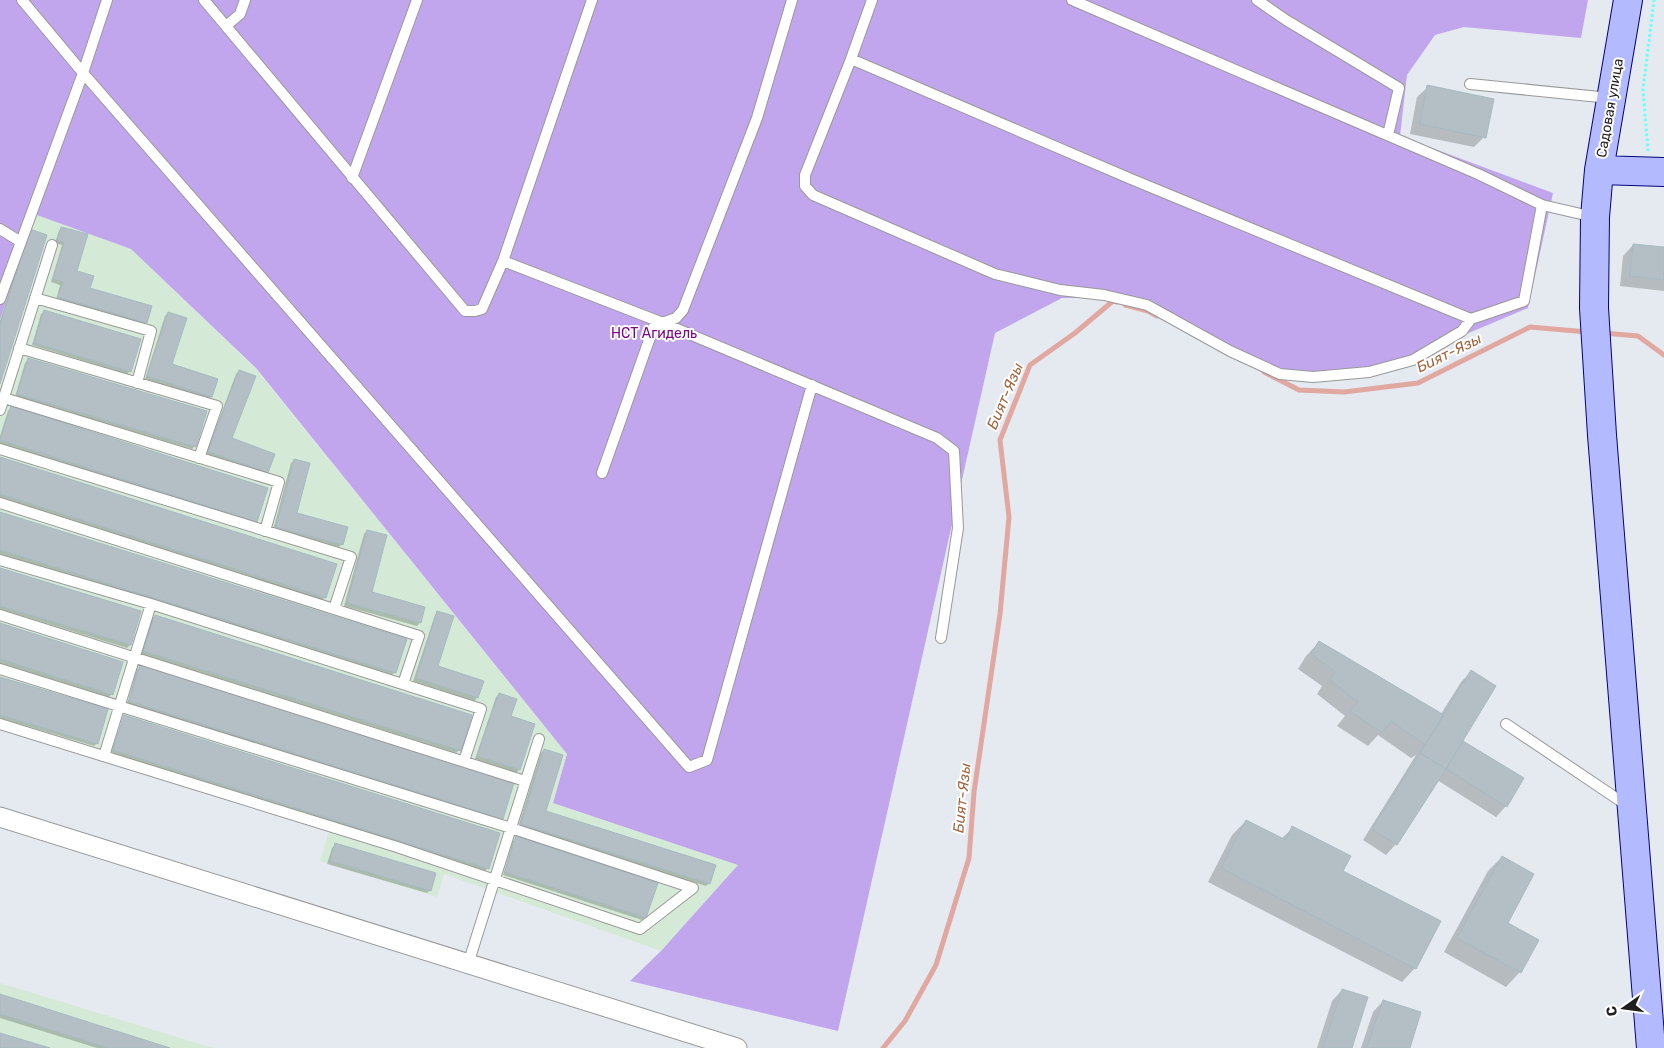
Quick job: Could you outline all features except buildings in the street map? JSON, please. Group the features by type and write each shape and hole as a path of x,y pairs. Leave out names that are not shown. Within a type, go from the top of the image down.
{"main road":[{"name":"Садовая улица","path":"1628,0 1599,170 1595,217 1594,308 1602,435 1651,1048"},
{"path":"1599,170 1657,172"}],"street":[{"path":"0,817 737,1048"}],"lane":[{"path":"22,0 83,73 689,767 707,760 812,385"},
{"path":"0,299 83,73 107,0"},
{"path":"204,0 465,311 482,309 503,261 592,0"},
{"path":"226,26 240,14 245,0"},
{"path":"352,178 417,0"},
{"path":"602,473 654,326 676,318 682,310 757,118 792,0"},
{"path":"872,0 805,176 805,186 813,195 995,274 1060,290 1104,295 1147,305 1230,351 1280,374 1313,377 1368,372 1413,360 1462,331 1471,318 1524,301 1542,205"},
{"path":"1072,0 1478,174 1542,205 1595,217"},
{"path":"1257,0 1286,20 1399,88 1388,136"},
{"path":"851,59 1131,179 1471,318"},
{"path":"1470,84 1611,98"},
{"path":"0,229 21,242"},
{"path":"0,410 52,245"},
{"path":"503,261 663,323 812,385 937,438 954,451 958,528 941,638"},
{"path":"35,298 151,332 137,382"},
{"path":"19,348 217,406 199,458"},
{"path":"4,398 279,482 265,531"},
{"path":"0,449 351,557 334,609"},
{"path":"0,503 419,636 403,684"},
{"path":"0,560 151,604 481,709 464,761"},
{"path":"104,756 151,604"},
{"path":"0,615 135,656 525,781"},
{"path":"0,669 510,828 693,888 640,929 495,879 0,724"},
{"path":"1506,724 1631,808"},
{"path":"468,964 539,739"}],"path":[{"path":"1654,0 1643,90 1657,172"}],"shaded area":[{"path":"34,214 131,249 255,368 567,754 553,803 739,865 661,951 444,874 437,897 320,861 329,831 0,730 0,320"},
{"path":"0,983 213,1048 0,1048"}],"green space":[{"name":"НСТ Агидель","path":"0,0 1588,0 1581,38 1464,27 1435,35 1407,75 1400,136 1553,193 1528,308 1398,363 1345,372 1297,373 1244,356 1127,298 1062,298 995,333 838,1031 630,981 661,951 738,865 553,803 567,754 256,368 131,249 34,214 0,320"}],"waterway":[{"name":"Бият-Язы","path":"883,1048 905,1021 936,965 969,858 974,792 1000,614 1009,517 1000,440 1030,365 1075,333 1113,301 1117,302"},
{"name":"Бият-Язы","path":"1125,305 1148,311 1157,316"},
{"name":"Бият-Язы","path":"1264,372 1299,390 1344,392 1418,383 1530,327 1587,332"},
{"name":"Бият-Язы","path":"1603,333 1638,336 1664,355"}]}
